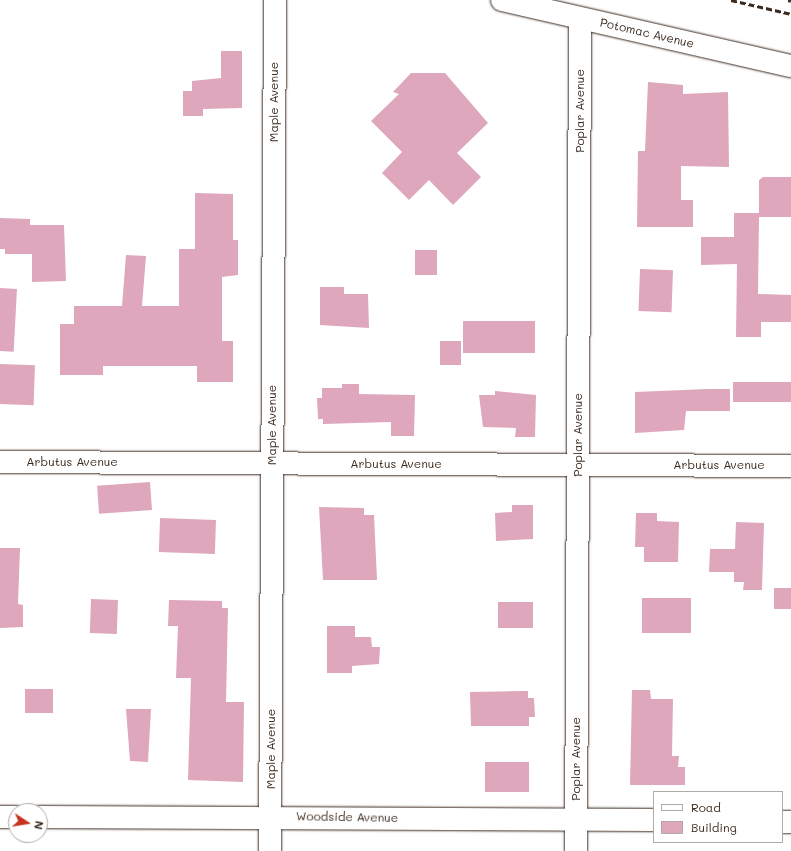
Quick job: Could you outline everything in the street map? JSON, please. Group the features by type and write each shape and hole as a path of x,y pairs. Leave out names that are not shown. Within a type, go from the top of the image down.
{"street":[{"name":"Maple Avenue","path":"270,851 275,0"},
{"name":"Potomac Avenue","path":"502,0 791,66"},
{"name":"Poplar Avenue","path":"576,851 580,19"},
{"name":"Arbutus Avenue","path":"0,462 791,466"},
{"name":"Woodside Avenue","path":"48,816 270,816 653,820"}],"building":[{"path":"221,51 242,51 242,108 203,109 203,116 183,116 183,91 192,91 192,81 221,78"},
{"path":"411,73 445,73 488,123 457,153 481,177 453,205 429,180 409,200 382,173 402,152 371,121 399,94 393,92"},
{"path":"648,82 683,85 683,94 728,92 729,167 681,166 681,200 693,200 693,227 637,227 638,151 645,151"},
{"path":"763,177 791,177 791,217 759,217 758,294 791,295 791,322 761,322 761,337 736,337 737,264 701,265 701,237 734,237 734,213 759,213 759,180"},
{"path":"195,193 233,194 233,240 238,240 238,275 222,277 222,341 233,341 233,382 197,382 197,366 103,366 103,375 60,375 60,324 74,324 74,306 122,306 126,255 146,256 142,306 179,306 179,249 195,249"},
{"path":"0,218 30,219 30,225 64,225 66,281 32,282 32,254 5,254 5,249 0,249"},
{"path":"415,250 437,250 437,275 415,275"},
{"path":"640,269 673,270 672,312 639,311"},
{"path":"320,287 344,287 344,294 368,294 369,328 320,325"},
{"path":"0,288 17,289 14,352 0,351"},
{"path":"463,321 535,321 535,353 463,353"},
{"path":"440,341 461,341 461,365 440,365"},
{"path":"0,364 35,365 34,405 0,404"},
{"path":"733,382 791,382 791,402 733,402"},
{"path":"342,384 359,384 359,394 415,395 414,436 391,436 391,422 323,424 323,419 318,419 317,398 322,398 322,388 342,388"},
{"path":"730,389 730,411 686,411 684,430 635,433 635,392"},
{"path":"495,391 536,395 535,437 515,437 516,428 483,427 479,395 495,395"},
{"path":"150,482 152,510 99,514 97,486"},
{"path":"512,505 533,505 533,539 496,541 495,513 512,512"},
{"path":"319,507 364,508 364,515 374,515 377,580 323,580"},
{"path":"636,513 657,513 657,521 679,522 678,562 644,562 644,547 635,547"},
{"path":"160,518 216,520 215,554 159,552"},
{"path":"736,522 764,523 762,590 743,590 744,582 734,582 734,572 709,572 710,549 735,549"},
{"path":"0,548 20,548 18,604 23,605 23,627 0,628"},
{"path":"774,588 791,588 791,609 774,609"},
{"path":"642,598 691,598 691,633 642,633"},
{"path":"91,599 118,600 117,634 90,633"},
{"path":"169,600 222,601 222,608 228,608 226,702 244,702 243,782 188,780 191,678 176,678 178,626 168,626"},
{"path":"498,602 533,602 533,628 498,628"},
{"path":"327,626 355,626 355,637 371,637 372,647 380,647 379,664 352,666 352,673 327,673"},
{"path":"25,689 53,689 53,713 25,713"},
{"path":"632,690 650,690 651,699 673,699 672,756 679,756 678,767 685,767 685,785 630,785"},
{"path":"528,691 528,698 534,698 535,717 529,717 529,726 471,726 470,692"},
{"path":"126,709 151,709 148,762 130,761"},
{"path":"485,762 529,762 529,792 485,792"}],"railway":[{"path":"731,0 791,14"}]}
